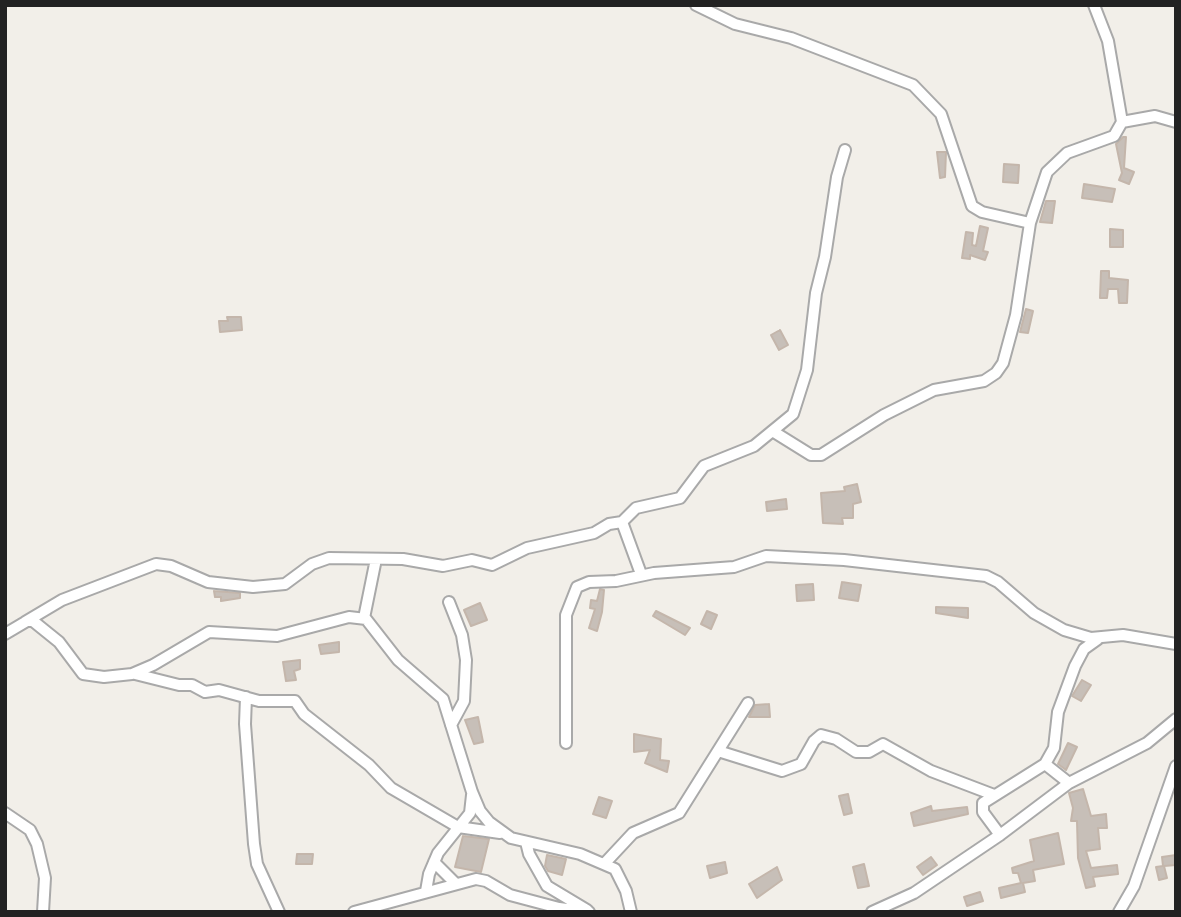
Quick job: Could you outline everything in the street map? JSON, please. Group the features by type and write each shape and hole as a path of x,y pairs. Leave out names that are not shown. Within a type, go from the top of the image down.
{"street":[{"path":"696,5 735,24 791,38 913,85 941,114 972,206 982,212 1030,223"},
{"path":"1094,5 1108,41 1122,122"},
{"path":"774,432 811,455 821,456 884,415 934,390 991,378 1003,363 1016,315 1030,223 1047,172 1054,162 1075,149 1110,138 1122,122 1155,116 1176,122"},
{"path":"5,635 72,596 156,564 172,566 208,582 253,587 285,584 324,559 376,559 443,566 472,560 492,565 527,548 594,533 609,524 622,522 636,508 680,498 704,466 744,452 774,432 793,414 803,390 836,177 845,150"},
{"path":"622,522 641,574"},
{"path":"566,743 565,627 572,595 584,583 616,581 641,574 734,567 766,556 844,560 986,576 998,582 1053,625 1098,639 1123,635 1176,644"},
{"path":"364,618 376,559"},
{"path":"449,602 462,635 466,660 464,701 451,725"},
{"path":"132,674 209,632 277,636 349,617 364,618 380,634 398,660 438,693 480,811 500,833"},
{"path":"25,622 33,621 54,637 85,676 132,674 179,685 192,685 205,692 219,690 246,697 297,702 304,714 369,765 386,784 458,827 500,833 605,863 620,877 631,912"},
{"path":"1000,835 982,809 983,803 1045,764 1054,748 1058,712 1075,666 1084,649 1098,639"},
{"path":"246,697 245,724 257,864 279,912"},
{"path":"605,863 633,833 679,813 748,703"},
{"path":"872,912 914,893 1000,835 1069,783 1147,743 1176,719"},
{"path":"718,751 776,770 790,770 801,764 817,737 826,734 856,752 869,752 886,744 932,771 994,795"},
{"path":"1045,764 1069,783"},
{"path":"1119,912 1134,886 1176,766"},
{"path":"426,891 434,862 470,813 472,792"},
{"path":"5,813 30,831 37,844 45,878 43,912"},
{"path":"526,842 547,886 590,912"},
{"path":"434,862 455,883"},
{"path":"354,912 382,909 426,891 476,879 486,881 510,895 559,908 590,912"}],"building":[{"path":"1126,137 1124,168 1134,172 1129,184 1119,180 1122,173 1116,144"},
{"path":"937,152 946,152 945,177 940,178"},
{"path":"1004,164 1019,165 1018,183 1003,182"},
{"path":"1084,184 1115,189 1112,202 1082,198"},
{"path":"1046,201 1055,201 1052,223 1040,222"},
{"path":"980,226 988,228 983,251 988,252 985,260 970,255 970,259 962,258 966,232 973,233 972,245 976,246"},
{"path":"1110,229 1123,230 1123,247 1110,247"},
{"path":"1101,271 1109,271 1109,278 1128,280 1127,303 1119,303 1118,289 1108,289 1107,298 1100,298"},
{"path":"1026,309 1033,311 1028,333 1020,332"},
{"path":"227,317 241,317 242,330 220,332 219,321 228,321"},
{"path":"780,330 788,345 779,350 771,335"},
{"path":"857,484 861,502 853,504 853,518 842,518 843,524 823,523 821,493 845,491 844,487"},
{"path":"786,499 787,509 767,511 766,502"},
{"path":"842,582 861,585 858,601 839,598"},
{"path":"813,584 814,600 797,601 796,585"},
{"path":"600,589 604,590 597,631 589,628 595,609 590,608 591,600 597,601"},
{"path":"214,591 240,593 240,598 221,601 221,597 215,597"},
{"path":"480,603 487,620 471,626 464,610"},
{"path":"936,607 968,608 968,618 936,613"},
{"path":"656,611 690,628 685,635 653,616"},
{"path":"707,611 717,615 711,629 701,624"},
{"path":"339,642 339,652 321,654 319,645"},
{"path":"300,660 300,669 294,671 296,680 286,681 283,662"},
{"path":"1082,680 1091,685 1081,701 1072,696"},
{"path":"769,704 770,717 749,717 755,705"},
{"path":"478,717 483,742 474,744 465,720"},
{"path":"634,734 661,739 660,760 669,761 667,772 645,763 650,750 634,752"},
{"path":"1068,743 1077,747 1066,770 1058,764"},
{"path":"1083,789 1091,816 1106,814 1107,828 1098,828 1100,849 1086,851 1091,868 1117,865 1118,874 1093,877 1095,886 1086,888 1078,858 1077,821 1071,821 1073,808 1069,793"},
{"path":"848,794 852,813 844,815 839,796"},
{"path":"599,797 612,801 606,818 593,814"},
{"path":"931,806 932,811 967,807 968,814 914,826 911,813"},
{"path":"1058,833 1064,864 1033,870 1035,881 1023,883 1025,892 1001,898 999,888 1021,883 1018,873 1013,873 1012,868 1034,861 1030,840"},
{"path":"463,836 489,839 481,872 455,867"},
{"path":"297,854 313,854 312,864 296,864"},
{"path":"547,855 566,859 562,875 548,871 545,866"},
{"path":"1176,855 1176,865 1164,866 1167,878 1159,880 1156,867 1163,866 1162,857"},
{"path":"931,857 937,865 923,875 917,867"},
{"path":"725,862 727,873 710,878 707,866"},
{"path":"864,864 869,886 858,888 853,867"},
{"path":"777,867 782,880 757,898 749,884"},
{"path":"980,892 983,901 967,906 964,897"}]}
